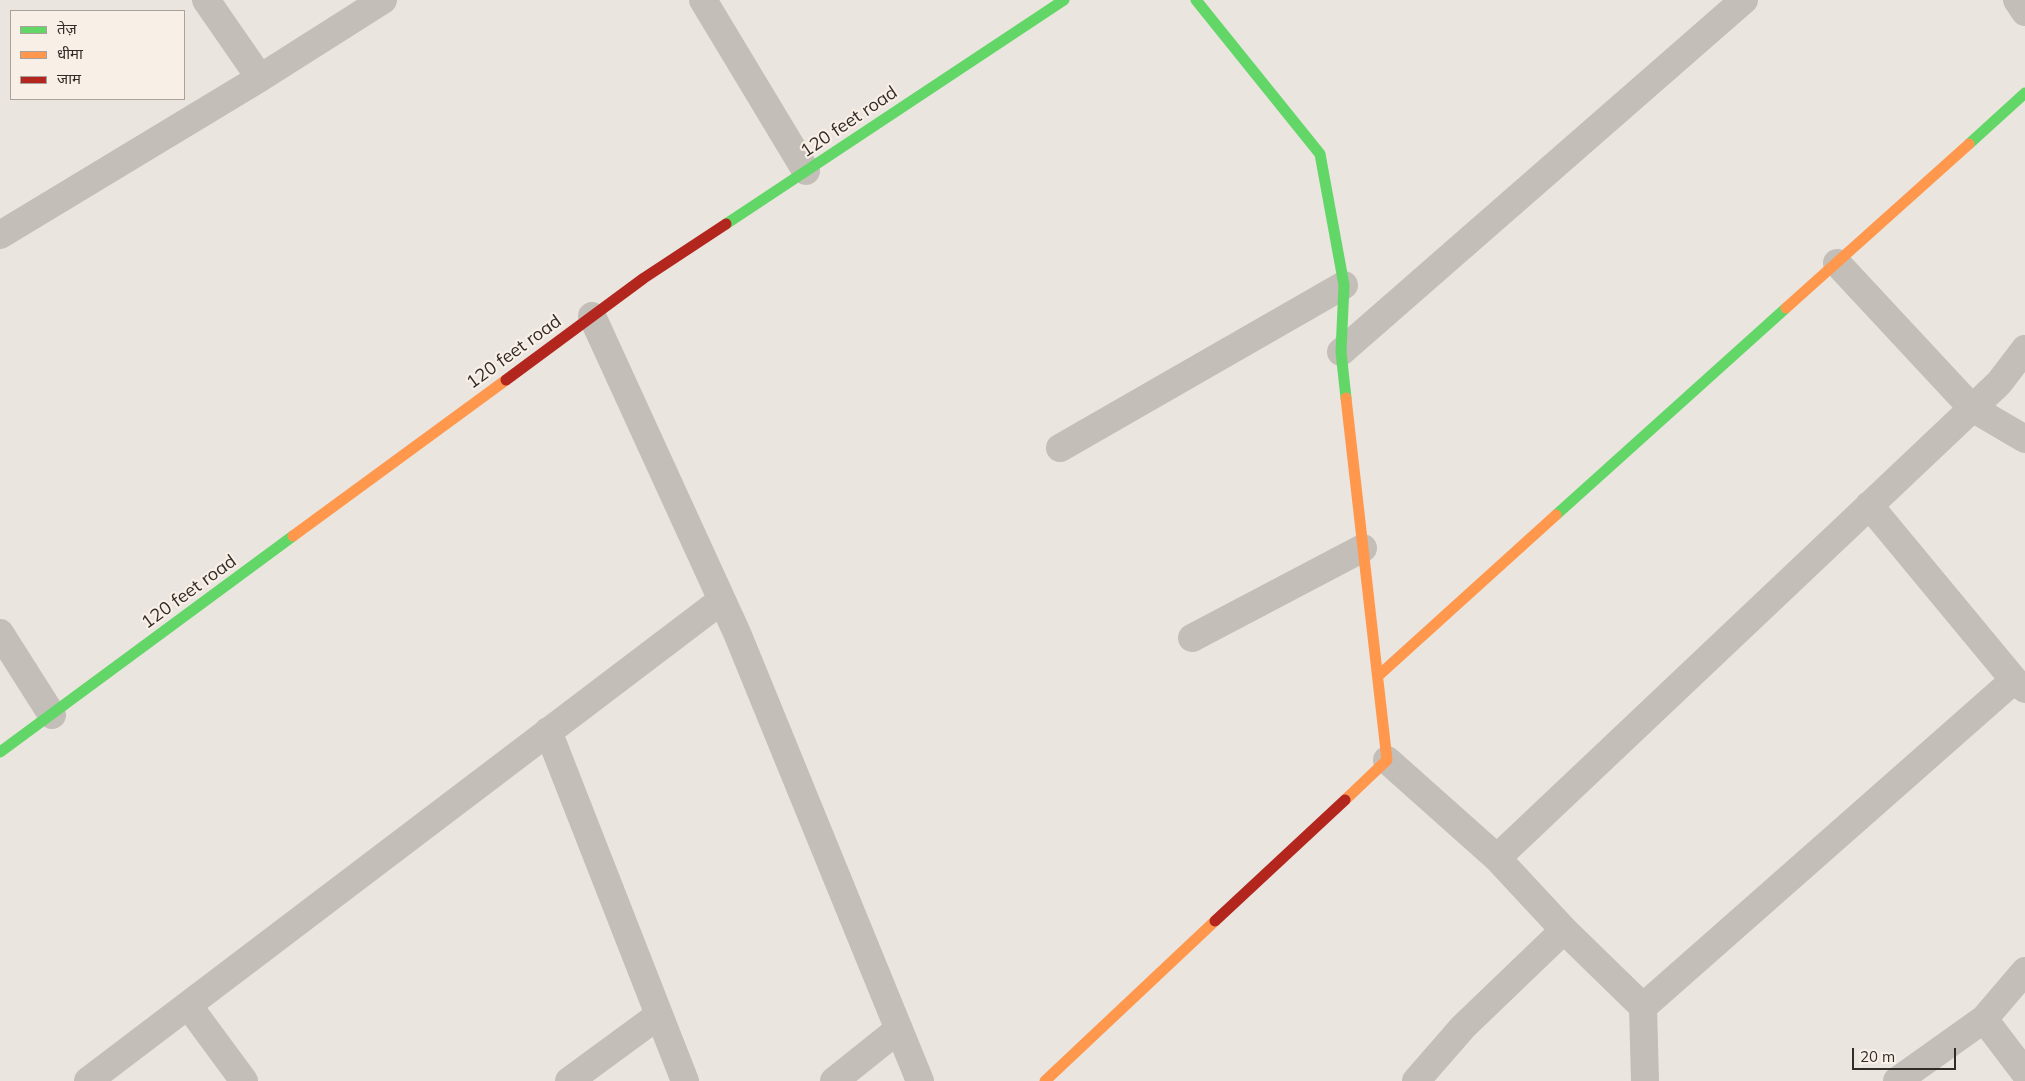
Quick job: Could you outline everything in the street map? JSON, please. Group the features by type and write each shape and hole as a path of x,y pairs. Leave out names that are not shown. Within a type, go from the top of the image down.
{"street":[{"path":"206,0 260,78"},
{"path":"0,234 260,78 383,0"},
{"path":"703,0 806,171"},
{"name":"120 feet road","path":"0,752 644,278 1064,0"},
{"path":"1196,0 1320,154 1344,285 1341,352 1387,760 1497,858 1564,930 1643,1007 1645,1081"},
{"path":"1341,352 1744,0"},
{"path":"2017,0 2025,12"},
{"path":"1378,676 2025,93"},
{"path":"1837,262 1972,408 2025,439"},
{"path":"1060,448 1344,285"},
{"path":"592,316 737,633 920,1081"},
{"path":"1497,858 1999,383 2025,349"},
{"path":"1643,1007 2020,685 1869,505"},
{"path":"1192,638 1363,548"},
{"path":"88,1081 722,600"},
{"path":"0,633 52,715"},
{"path":"548,732 685,1081"},
{"path":"1045,1081 1387,760"},
{"path":"1416,1081 1464,1027 1564,930"},
{"path":"1897,1081 1984,1020 2025,972"},
{"path":"188,1005 244,1081"},
{"path":"569,1081 659,1015"},
{"path":"1984,1020 2025,1074"},
{"path":"834,1081 899,1029"}],"traffic: fast":[{"path":"726,224 1064,0"},
{"path":"1196,0 1320,154 1344,285 1341,352 1346,398"},
{"path":"1969,144 2025,93"},
{"path":"1556,515 1786,308"},
{"path":"0,752 293,536"}],"traffic: slow":[{"path":"1786,308 1969,144"},
{"path":"293,536 506,380"},
{"path":"1345,800 1387,760 1346,398"},
{"path":"1378,676 1556,515"},
{"path":"1045,1081 1215,921"}],"traffic: jam":[{"path":"506,380 644,278 726,224"},
{"path":"1215,921 1345,800"}]}
